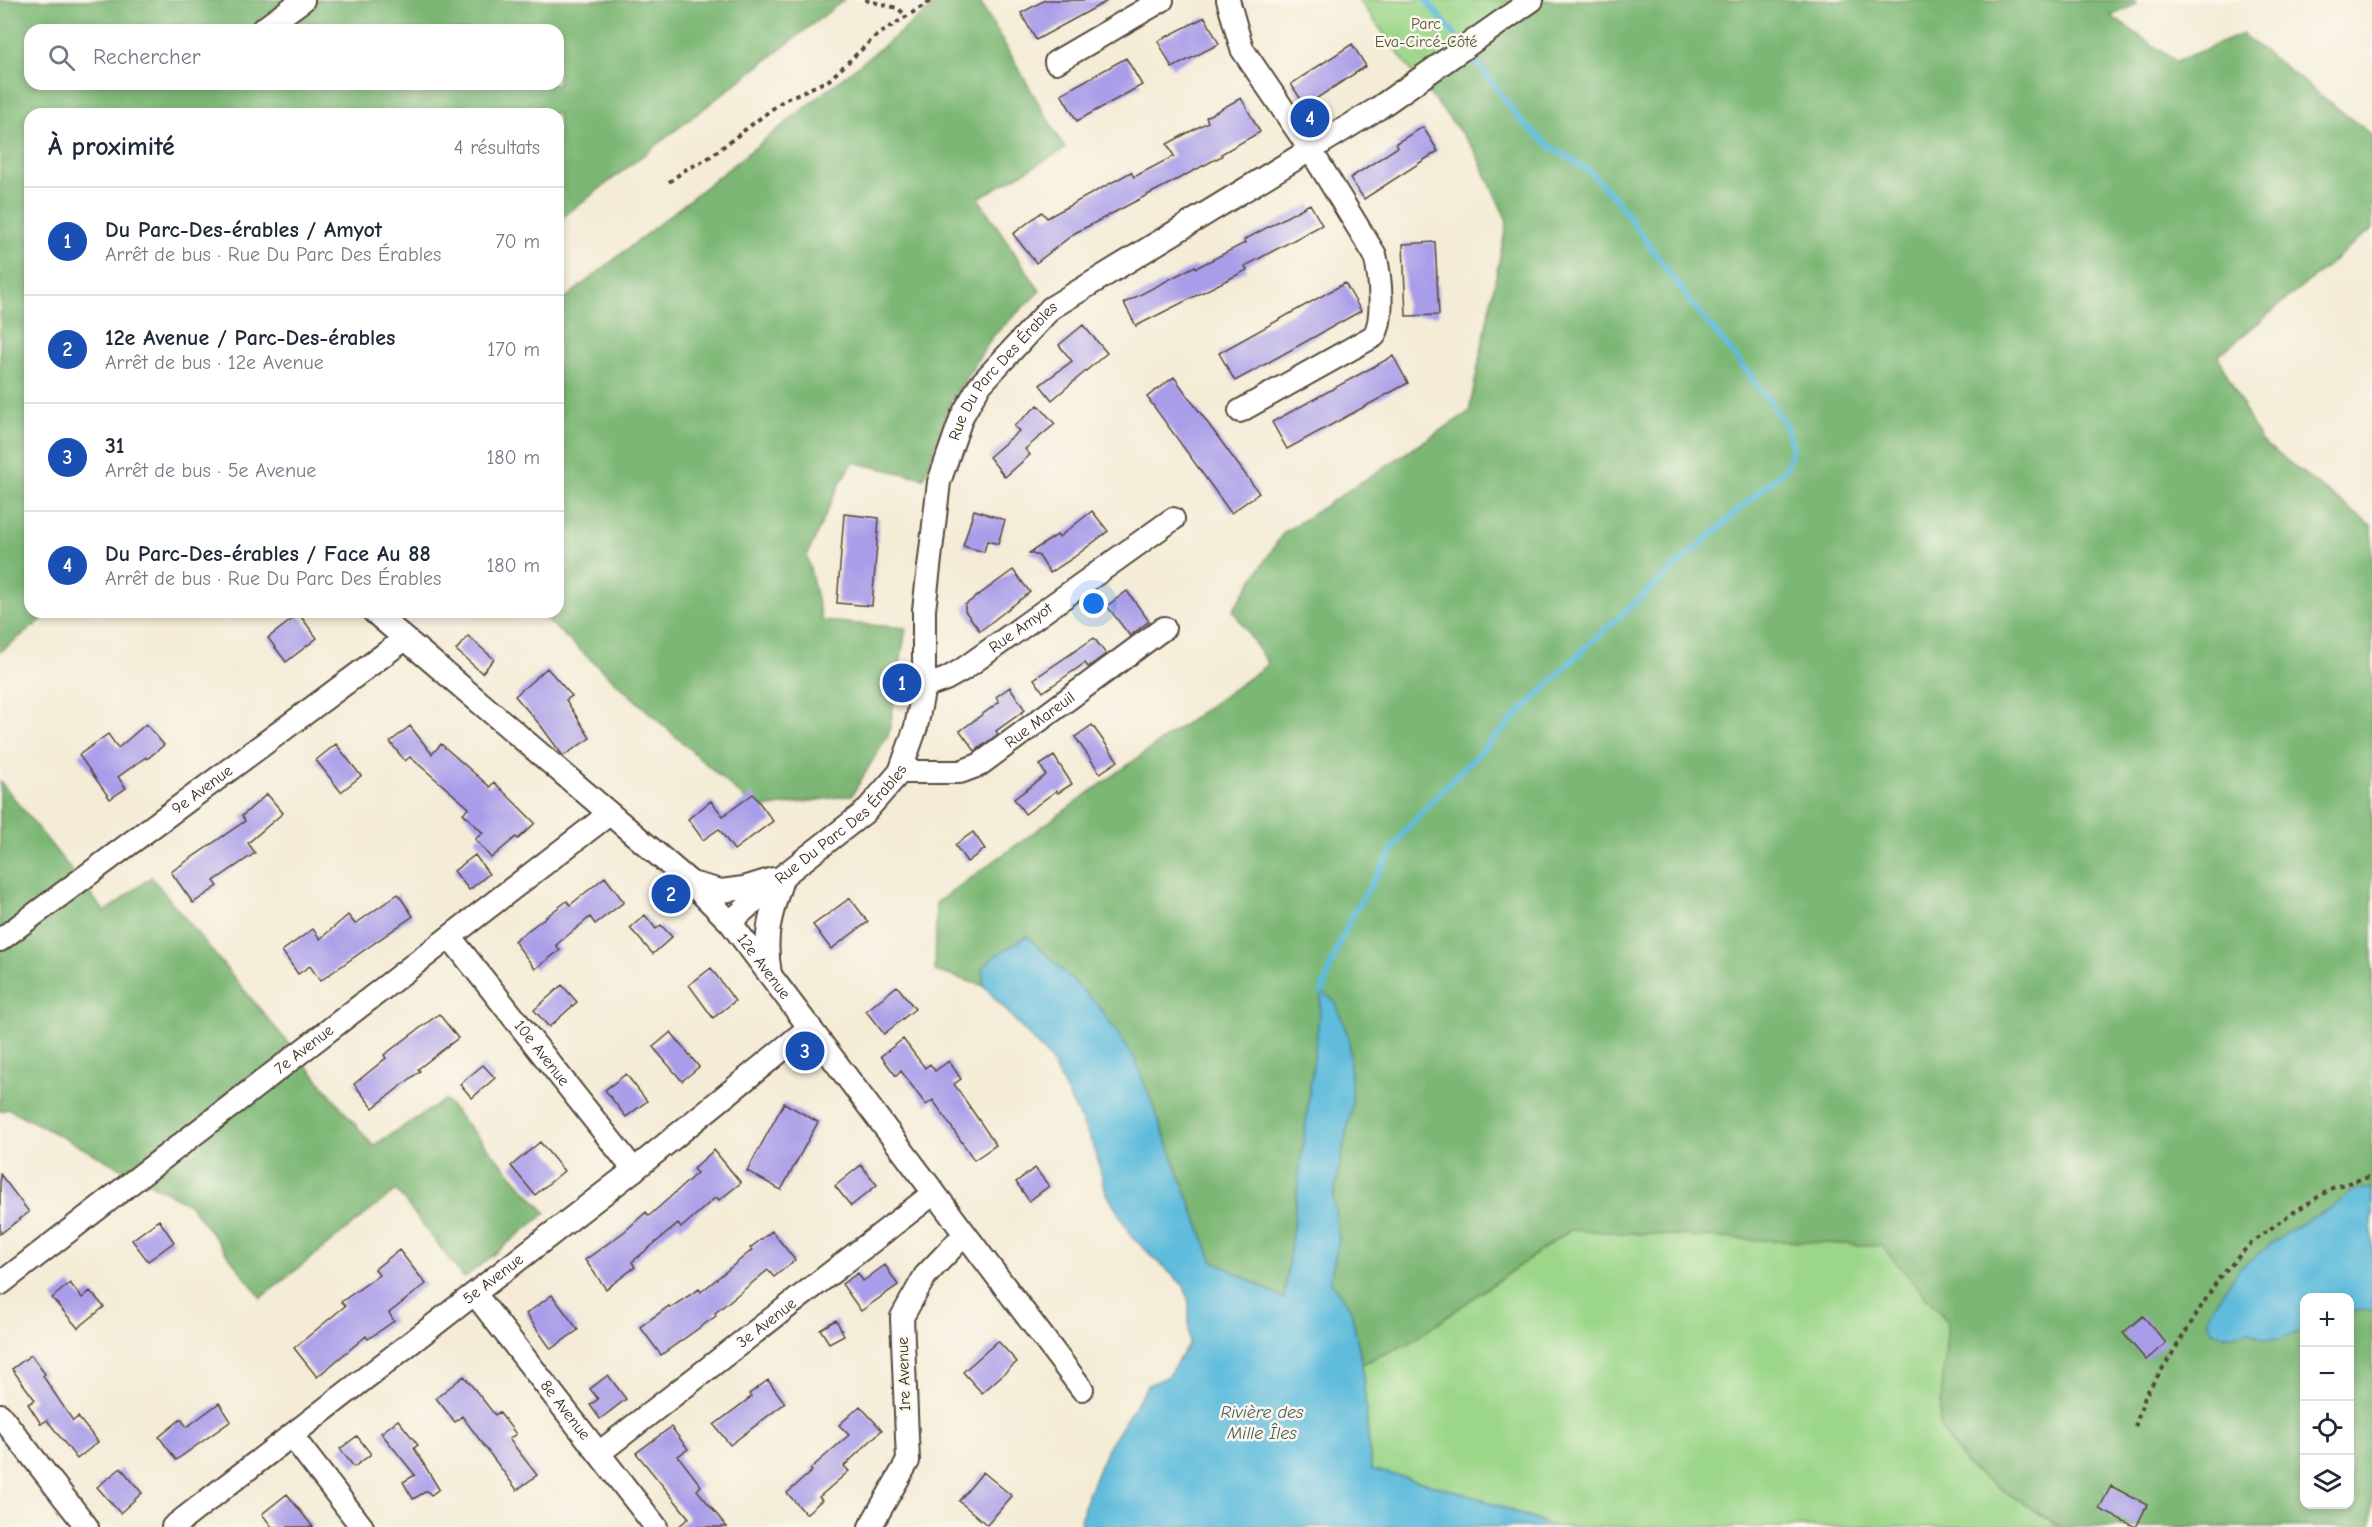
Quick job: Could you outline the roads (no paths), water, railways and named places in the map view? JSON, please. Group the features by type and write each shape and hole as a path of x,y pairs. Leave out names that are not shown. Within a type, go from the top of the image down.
{"street":[{"path":"270,24 303,0"},
{"path":"1056,62 1162,0"},
{"path":"1228,0 1242,49 1310,149 1375,255 1380,272 1379,327 1374,336 1240,411"},
{"name":"Rue Du Parc Des Érables","path":"730,922 783,876 865,812 900,772 916,727 924,687 924,610 939,482 962,416 979,386 1051,308 1377,109 1532,0"},
{"name":"Rue Amyot","path":"924,687 962,670 1173,519"},
{"name":"12e Avenue","path":"381,618 691,883 730,922 1082,1389"},
{"name":"Rue Mareuil","path":"900,772 960,772 979,765 1164,628"},
{"name":"9e Avenue","path":"0,940 405,639"},
{"name":"7e Avenue","path":"0,1284 609,814"},
{"path":"691,883 722,891 744,888 783,876"},
{"path":"771,975 767,954 768,925 783,876"},
{"name":"10e Avenue","path":"450,937 634,1170"},
{"name":"5e Avenue","path":"173,1527 634,1170 810,1027"},
{"name":"3e Avenue","path":"598,1453 934,1193"},
{"name":"1re Avenue","path":"870,1527 908,1461 902,1317 925,1276 965,1233"},
{"name":"8e Avenue","path":"475,1294 656,1527"},
{"path":"0,1415 87,1527"},
{"path":"292,1436 362,1527"}],"water":[{"name":"Rivière des Mille Îles","path":"1027,936 1098,1005 1135,1059 1212,1260 1284,1299 1322,992 1335,1002 1349,1038 1352,1105 1333,1198 1339,1239 1330,1281 1351,1310 1362,1364 1371,1469 1467,1494 1554,1527 1080,1527 1085,1502 1107,1449 1148,1385 1167,1377 1189,1344 1189,1303 1184,1286 1133,1238 1106,1192 1094,1147 1050,1059 984,986 982,969 995,956"},
{"path":"2354,1190 2372,1190 2372,1311 2354,1312 2354,1293 2300,1293 2300,1332 2281,1339 2266,1340 2248,1331 2225,1335 2213,1332 2207,1320 2212,1308 2240,1268 2287,1232 2332,1207"}],"waterway":[{"path":"1426,0 1455,35"},
{"path":"1322,992 1337,949 1354,912 1404,832 1440,792 1589,644 1786,468 1793,447 1784,421 1687,297 1617,201 1589,171 1550,146 1522,122 1475,60"}],"place":[{"name":"Du Parc-Des-érables / Face Au 88","path":"1310,118"},
{"name":"Du Parc-Des-érables / Amyot","path":"902,683"},
{"name":"12e Avenue / Parc-Des-érables","path":"671,894"},
{"name":"31","path":"805,1051"}],"park label":[{"name":"Parc Eva-Circé-Côté","path":"1426,33"}]}
